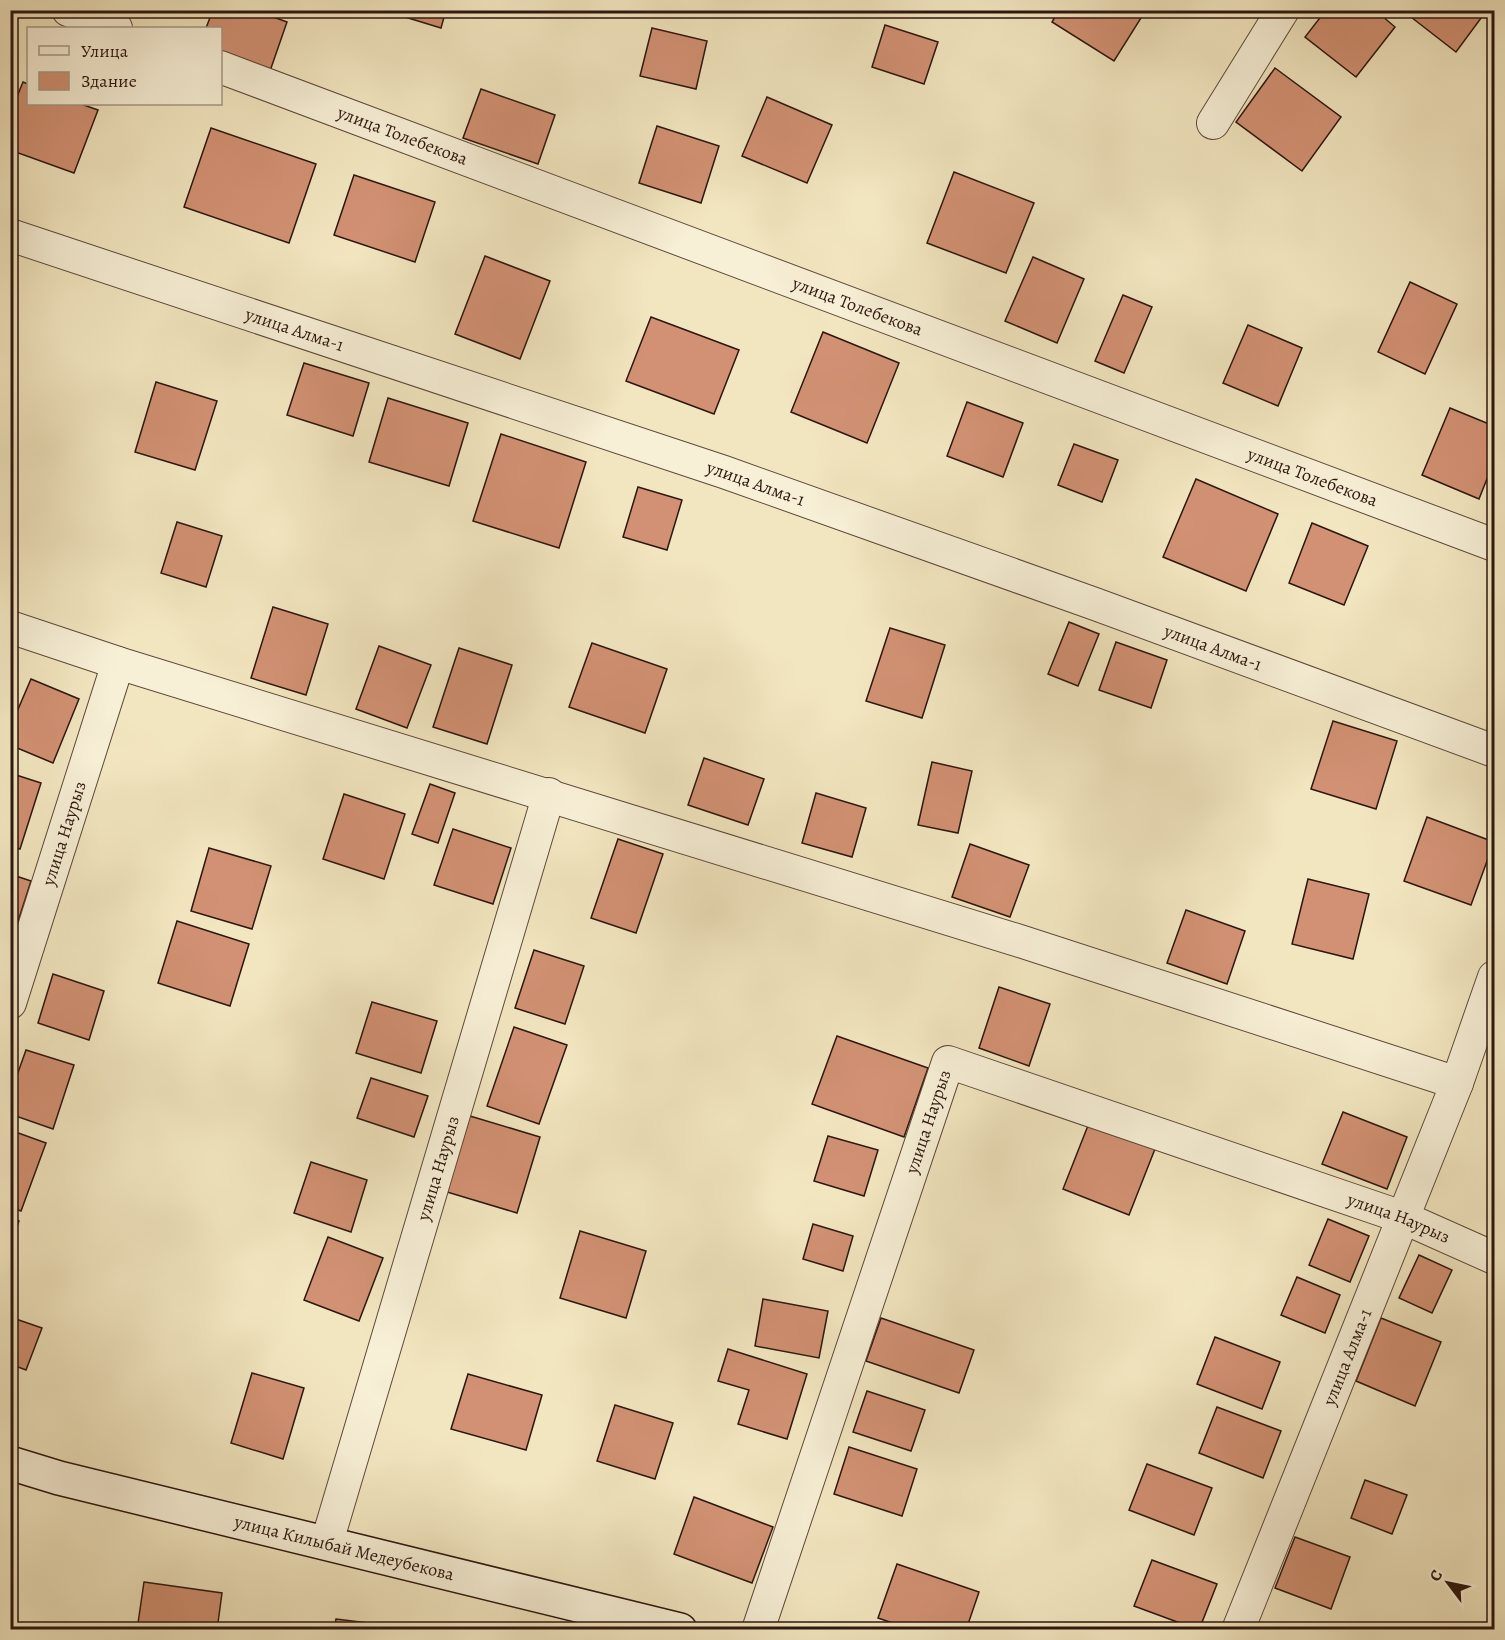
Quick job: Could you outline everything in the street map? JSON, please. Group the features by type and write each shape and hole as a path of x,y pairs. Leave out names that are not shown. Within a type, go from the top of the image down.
{"main road":[{"name":"улица Килыбай Медеубекова","path":"10,1463 59,1478 680,1629"}],"street":[{"path":"68,10 113,27"},
{"path":"1213,123 1283,10"},
{"name":"улица Толебекова","path":"222,69 1494,544"},
{"name":"улица Алма-1","path":"10,235 724,472 1095,604 1494,751"},
{"path":"10,627 118,663 1023,942 1457,1083"},
{"name":"улица Наурыз","path":"10,1003 118,663"},
{"name":"улица Наурыз","path":"327,1542 549,794"},
{"name":"улица Алма-1","path":"1238,1629 1457,1083 1494,977"},
{"name":"улица Наурыз","path":"758,1629 948,1062 1402,1217 1494,1258"}],"building":[{"path":"213,10 254,10 287,22 270,71 222,54 222,27 206,27"},
{"path":"382,10 446,10 441,28"},
{"path":"1059,10 1146,10 1114,61 1052,22"},
{"path":"1326,10 1375,10 1395,27 1356,77 1305,37"},
{"path":"1402,10 1487,10 1456,52"},
{"path":"885,25 938,42 924,84 872,67"},
{"path":"652,28 707,41 696,89 640,76"},
{"path":"1275,68 1341,117 1302,171 1236,122"},
{"path":"23,82 27,84 27,105 84,105 98,110 74,173 10,150 10,114"},
{"path":"481,89 555,115 538,164 463,138"},
{"path":"767,97 832,125 807,183 742,156"},
{"path":"657,126 719,146 701,203 639,183"},
{"path":"211,128 316,164 289,243 184,207"},
{"path":"954,172 1034,203 1006,273 927,243"},
{"path":"354,175 435,202 415,262 334,235"},
{"path":"485,256 550,281 520,359 455,334"},
{"path":"1033,257 1084,279 1057,343 1005,321"},
{"path":"1410,282 1457,304 1425,374 1378,352"},
{"path":"1123,295 1152,307 1124,373 1095,361"},
{"path":"651,317 739,350 714,414 626,381"},
{"path":"1248,325 1302,348 1278,406 1223,383"},
{"path":"823,332 899,363 867,443 791,412"},
{"path":"304,363 369,383 353,436 287,415"},
{"path":"156,382 217,401 195,470 135,452"},
{"path":"388,398 468,423 449,486 369,462"},
{"path":"967,402 1023,423 1003,477 947,456"},
{"path":"1450,408 1494,426 1494,461 1479,499 1422,475"},
{"path":"501,434 586,462 559,548 473,521"},
{"path":"1074,444 1118,460 1102,502 1058,485"},
{"path":"1196,479 1278,514 1246,591 1163,557"},
{"path":"638,487 682,500 667,550 623,537"},
{"path":"177,522 222,536 206,587 161,573"},
{"path":"1312,523 1368,546 1344,605 1289,583"},
{"path":"273,607 328,624 306,695 251,678"},
{"path":"1069,622 1099,634 1078,686 1048,674"},
{"path":"890,628 945,645 922,718 866,701"},
{"path":"1116,642 1167,660 1151,708 1099,690"},
{"path":"592,643 667,669 645,733 569,707"},
{"path":"379,646 431,665 407,728 356,709"},
{"path":"459,648 512,665 487,744 433,727"},
{"path":"31,679 79,699 53,763 10,745 10,728"},
{"path":"1333,721 1397,741 1376,809 1311,789"},
{"path":"704,758 764,779 748,825 688,805"},
{"path":"932,762 972,771 958,833 918,825"},
{"path":"10,773 41,783 20,849 10,846"},
{"path":"430,784 455,793 438,843 412,834"},
{"path":"816,793 866,808 852,857 802,843"},
{"path":"344,794 405,814 384,879 323,859"},
{"path":"1427,817 1494,842 1471,905 1404,881"},
{"path":"453,829 511,848 493,904 434,885"},
{"path":"618,839 663,854 636,933 591,918"},
{"path":"970,844 1029,865 1010,917 952,897"},
{"path":"209,848 271,866 252,929 191,911"},
{"path":"10,874 31,881 14,934 10,933"},
{"path":"1308,879 1369,894 1353,959 1292,944"},
{"path":"1186,910 1245,931 1227,984 1167,963"},
{"path":"177,921 249,944 230,1006 158,983"},
{"path":"534,950 584,966 565,1024 515,1008"},
{"path":"53,974 104,991 89,1040 38,1023"},
{"path":"999,987 1050,1004 1029,1066 979,1048"},
{"path":"372,1002 437,1021 421,1073 356,1053"},
{"path":"514,1027 567,1045 539,1124 487,1106"},
{"path":"837,1036 928,1068 904,1137 812,1104"},
{"path":"26,1050 74,1065 53,1129 10,1114 10,1095"},
{"path":"371,1078 428,1096 414,1137 357,1118"},
{"path":"1343,1112 1407,1137 1387,1189 1322,1164"},
{"path":"470,1116 540,1137 517,1213 447,1192"},
{"path":"1089,1123 1155,1149 1129,1215 1063,1189"},
{"path":"10,1130 46,1143 21,1211 10,1207"},
{"path":"828,1136 878,1150 864,1196 814,1181"},
{"path":"311,1162 367,1180 351,1232 294,1213"},
{"path":"10,1218 19,1221 10,1246"},
{"path":"1328,1219 1369,1236 1350,1282 1309,1265"},
{"path":"813,1224 853,1236 843,1271 803,1259"},
{"path":"580,1231 646,1251 626,1318 560,1298"},
{"path":"328,1237 383,1258 359,1321 304,1300"},
{"path":"1419,1255 1452,1270 1432,1313 1399,1298"},
{"path":"1297,1277 1340,1295 1325,1333 1281,1315"},
{"path":"763,1299 828,1311 819,1358 755,1346"},
{"path":"10,1317 42,1328 26,1370 10,1364"},
{"path":"881,1318 974,1350 959,1393 866,1361"},
{"path":"1381,1318 1441,1342 1415,1406 1356,1381"},
{"path":"1215,1337 1280,1362 1262,1409 1197,1384"},
{"path":"728,1349 807,1374 787,1439 738,1424 749,1390 718,1381"},
{"path":"252,1373 304,1388 283,1459 231,1443"},
{"path":"468,1374 542,1395 526,1450 451,1429"},
{"path":"867,1391 925,1410 911,1451 853,1432"},
{"path":"615,1405 673,1423 655,1479 597,1461"},
{"path":"1217,1407 1281,1431 1263,1478 1199,1453"},
{"path":"849,1447 917,1469 902,1516 834,1494"},
{"path":"1147,1464 1212,1488 1194,1535 1129,1510"},
{"path":"1365,1480 1407,1495 1392,1534 1351,1518"},
{"path":"694,1497 773,1527 752,1583 674,1554"},
{"path":"1295,1537 1350,1557 1331,1609 1275,1588"},
{"path":"1152,1560 1217,1584 1199,1630 1134,1606"},
{"path":"897,1564 979,1592 966,1630 913,1630 878,1618"},
{"path":"144,1582 222,1593 217,1630 137,1630"},
{"path":"336,1619 425,1630 334,1630"}]}
